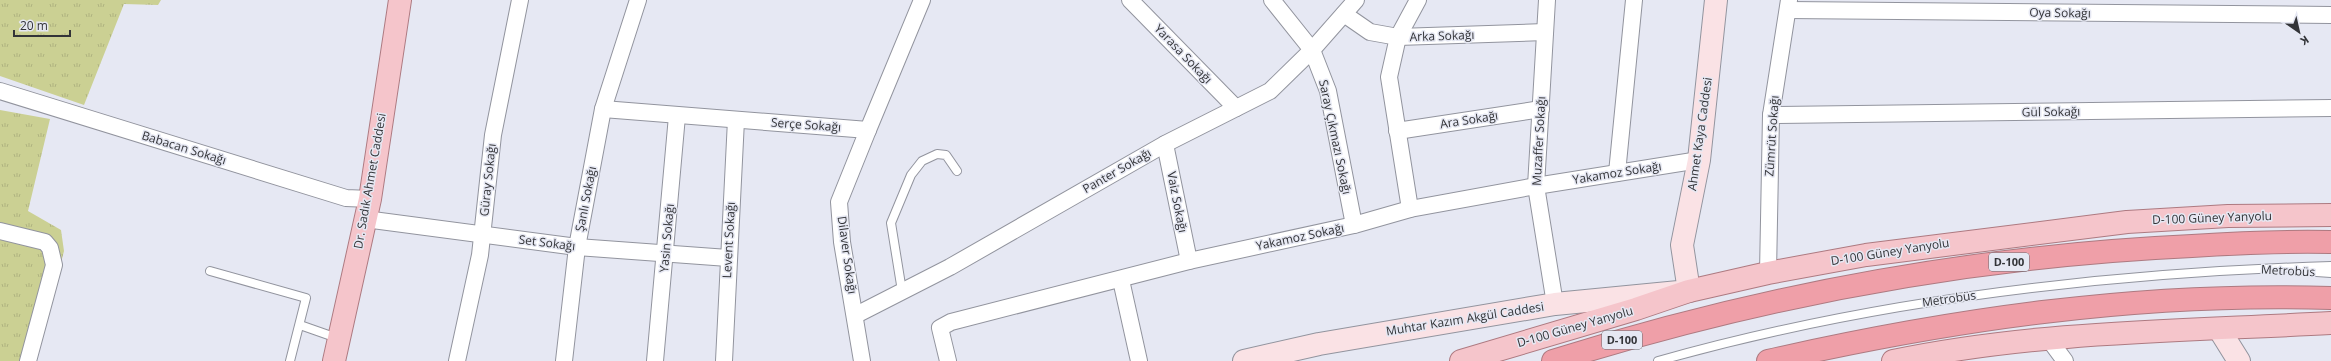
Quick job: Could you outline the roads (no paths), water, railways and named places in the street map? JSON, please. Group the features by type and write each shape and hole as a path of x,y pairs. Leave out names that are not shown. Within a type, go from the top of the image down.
{"highway":[{"name":"D-100","path":"1553,361 1608,344 1733,311 1910,276 2074,253 2236,244 2331,242"},
{"path":"1768,361 1924,328 2029,314 2129,303 2212,298 2331,298"}],"main road":[{"name":"Dr. Sadık Ahmet Caddesi","path":"334,361 368,209 400,0"},
{"name":"D-100 Güney Yanyolu","path":"1461,361 1643,307 1689,291 1768,273 1929,245 2126,222 2228,216 2331,215"},
{"path":"1893,361 1945,356 2048,338 2331,323"}],"street":[{"name":"Güray Sokağı","path":"457,361 480,255 493,135 520,0"},
{"name":"Şanlı Sokağı","path":"564,361 577,247 603,109 638,0"},
{"path":"868,130 922,0"},
{"name":"Yarasa Sokağı","path":"1130,0 1236,108"},
{"name":"Saray Çıkmazı Sokağı","path":"1272,0 1312,50 1328,91 1354,225"},
{"name":"Panter Sokağı","path":"856,315 950,267 1165,144 1270,91 1312,50 1356,0"},
{"path":"1410,208 1389,77 1398,37 1418,0"},
{"name":"Muzaffer Sokağı","path":"1547,0 1536,186 1555,304"},
{"path":"1617,173 1634,0"},
{"name":"Ahmet Kaya Caddesi","path":"1689,291 1682,245 1699,160 1716,0"},
{"name":"Oya Sokağı","path":"1789,5 2331,15"},
{"name":"Zümrüt Sokağı","path":"1768,273 1771,115 1789,5"},
{"name":"Arka Sokağı","path":"1344,14 1370,32 1398,37 1546,32"},
{"name":"Babacan Sokağı","path":"0,91 346,198 368,209"},
{"name":"Gül Sokağı","path":"1771,115 2331,108"},
{"name":"Serçe Sokağı","path":"603,109 868,130"},
{"name":"Ara Sokağı","path":"1397,131 1541,109"},
{"name":"Yasin Sokağı","path":"655,361 666,253 677,116"},
{"name":"Levent Sokağı","path":"724,361 736,120"},
{"name":"Dilaver Sokağı","path":"862,361 856,315 842,242 839,202 868,130"},
{"name":"Vaiz Sokağı","path":"1165,144 1189,261"},
{"name":"Yakamoz Sokağı","path":"948,361 940,328 951,322 1121,280 1189,261 1354,225 1410,208 1699,160"},
{"name":"Set Sokağı","path":"368,209 482,234 577,247 728,258"},
{"path":"0,231 44,242 50,248 54,265 28,361"},
{"path":"1121,280 1139,361"},
{"name":"Muhtar Kazım Akgül Caddesi","path":"1244,361 1319,344 1555,304 1689,291"},
{"path":"2219,330 2239,361"},
{"path":"2048,338 2065,361"}],"lane":[{"path":"902,291 892,223 911,175 922,160 937,154 946,156 957,170"},
{"name":"Metrobüs","path":"1658,361 1729,342 1912,305 2035,287 2110,278 2246,268 2331,266"},
{"name":"Metrobüs","path":"2246,268 2331,273"},
{"path":"210,271 306,298 290,361"},
{"path":"300,325 340,339"}]}
